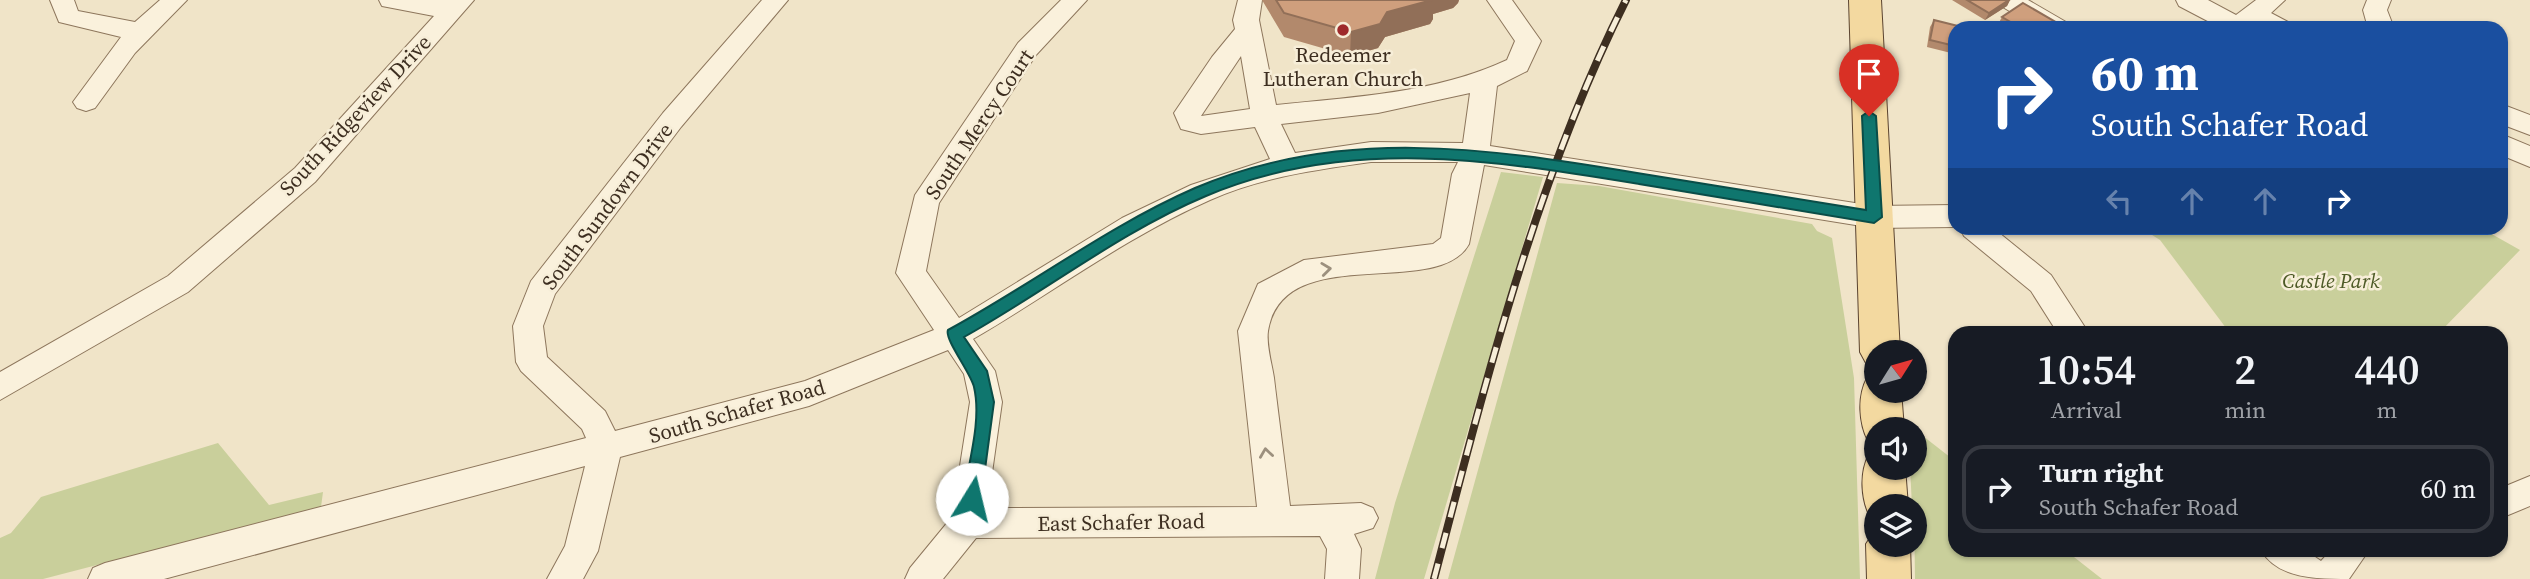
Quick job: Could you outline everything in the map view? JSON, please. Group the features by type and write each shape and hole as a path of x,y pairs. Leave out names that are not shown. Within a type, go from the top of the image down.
{"main road":[{"path":"1865,0 1879,340"},
{"path":"1888,557 1889,579"}],"street":[{"path":"62,0 68,16 105,27 138,31"},
{"path":"86,102 106,67 138,31 175,0"},
{"path":"391,0 457,6"},
{"name":"South Sundown Drive","path":"606,447 594,421 532,362 528,326 542,289 672,120 776,0"},
{"name":"South Mercy Court","path":"968,523 986,402 979,371 911,273 925,202 1027,49 1075,0"},
{"path":"1250,0 1246,9 1248,32 1259,76 1264,116 1286,164"},
{"path":"1248,32 1221,63 1187,113 1190,122 1201,125 1378,104 1485,82 1518,65 1528,41 1499,0"},
{"path":"2010,0 2045,21"},
{"path":"2188,0 2249,17"},
{"path":"2379,0 2375,10 2379,21"},
{"name":"South Ridgeview Drive","path":"0,387 178,284 305,175 457,6"},
{"path":"1275,520 1253,331 1269,292 1304,271 1448,251 1455,244 1458,233 1466,174 1475,154 1485,82"},
{"path":"2508,116 2530,126"},
{"path":"2508,147 2530,157"},
{"name":"South Schafer Road","path":"105,579 808,393 954,335 1012,302 1132,226 1201,191 1286,164 1371,152 1475,154 1874,217 1948,216"},
{"path":"1983,235 2041,283 2069,326"},
{"path":"564,579 580,551 606,447"},
{"path":"2508,500 2530,490"},
{"name":"East Schafer Road","path":"968,523 1346,519 1342,579"},
{"path":"922,579 968,523"},
{"path":"2288,557 2318,579"},
{"path":"2328,579 2346,557"}],"green space":[{"path":"1501,172 1543,177 1424,579 1375,579 1395,503"},
{"path":"1557,183 1599,186 1812,224 1817,231 1832,238 1854,378 1860,579 1448,579"},
{"name":"Castle Park","path":"2152,235 2493,235 2520,250 2446,326 2224,326 2160,240"},
{"path":"1927,439 1948,456 1948,557 2074,557 2102,579 1915,579 1915,557 1927,557 1927,494 1911,494 1911,480 1927,480"},
{"path":"218,443 269,505 323,492 321,507 43,579 0,579 0,538 11,533 41,497"}],"building":[{"path":"1276,0 1432,0 1387,12 1380,24 1351,32 1284,13"},
{"path":"1967,0 2009,0 1989,13"},
{"path":"2023,3 2054,21 2009,21 2002,17"},
{"path":"1934,20 1948,24 1948,44 1930,40"}],"railway":[{"path":"1434,579 1493,358 1539,211 1565,139 1626,0"}],"place":[{"name":"Redeemer Lutheran Church","path":"1343,30"}],"route":[{"path":"972,499 986,402 979,371 954,335 1012,302 1132,226 1201,191 1286,164 1371,152 1457,152 1556,165 1874,217 1869,116"}]}
